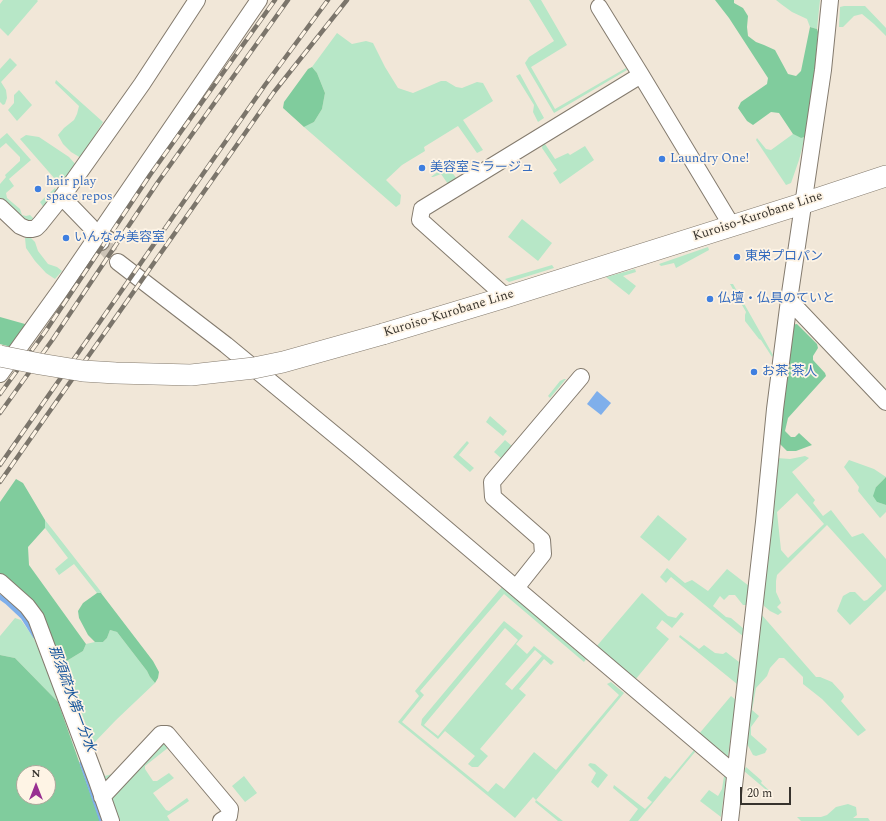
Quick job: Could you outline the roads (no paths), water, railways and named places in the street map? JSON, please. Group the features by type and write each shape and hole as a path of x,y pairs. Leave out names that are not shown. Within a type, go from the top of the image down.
{"main road":[{"name":"Kuroiso-Kurobane Line","path":"0,356 83,371 123,373 191,375 254,368 282,362 383,334 506,297 886,176"}],"street":[{"path":"0,207 20,226 27,229 36,228 40,224 62,197 142,84 197,0"},
{"path":"0,374 99,239 259,0"},
{"path":"730,821 764,522 775,409 789,300 823,70 830,0"},
{"path":"599,7 732,226"},
{"path":"506,297 420,220 422,209 641,75"},
{"path":"62,197 90,226 99,239"},
{"path":"118,262 273,384 364,459 735,774"},
{"path":"789,300 886,402"},
{"path":"516,588 543,554 542,540 493,497 492,482 581,377"},
{"path":"0,582 27,606 36,618 111,821"},
{"path":"102,796 161,734 167,734 230,809 228,816 221,821"}],"water":[{"path":"597,391 611,403 601,415 587,404"}],"waterway":[{"name":"那須疏水第一分水","path":"0,597 23,617 35,636"},
{"name":"那須疏水第一分水","path":"82,763 102,821"}],"tunnel":[{"path":"101,242 118,262"}],"railway":[{"path":"0,394 45,332 150,175 275,0"},
{"path":"0,413 53,339 158,182 288,0"},
{"path":"0,465 265,85 328,0"},
{"path":"0,482 274,92 347,0"}],"place":[{"name":"Laundry One!","path":"662,159"},
{"name":"美容室ミラージュ","path":"422,168"},
{"name":"hair play space repos","path":"38,189"},
{"name":"いんなみ美容室","path":"66,238"},
{"name":"東栄プロパン","path":"737,257"},
{"name":"仏壇・仏具のていと","path":"710,299"},
{"name":"お茶 茶人","path":"754,372"}]}
